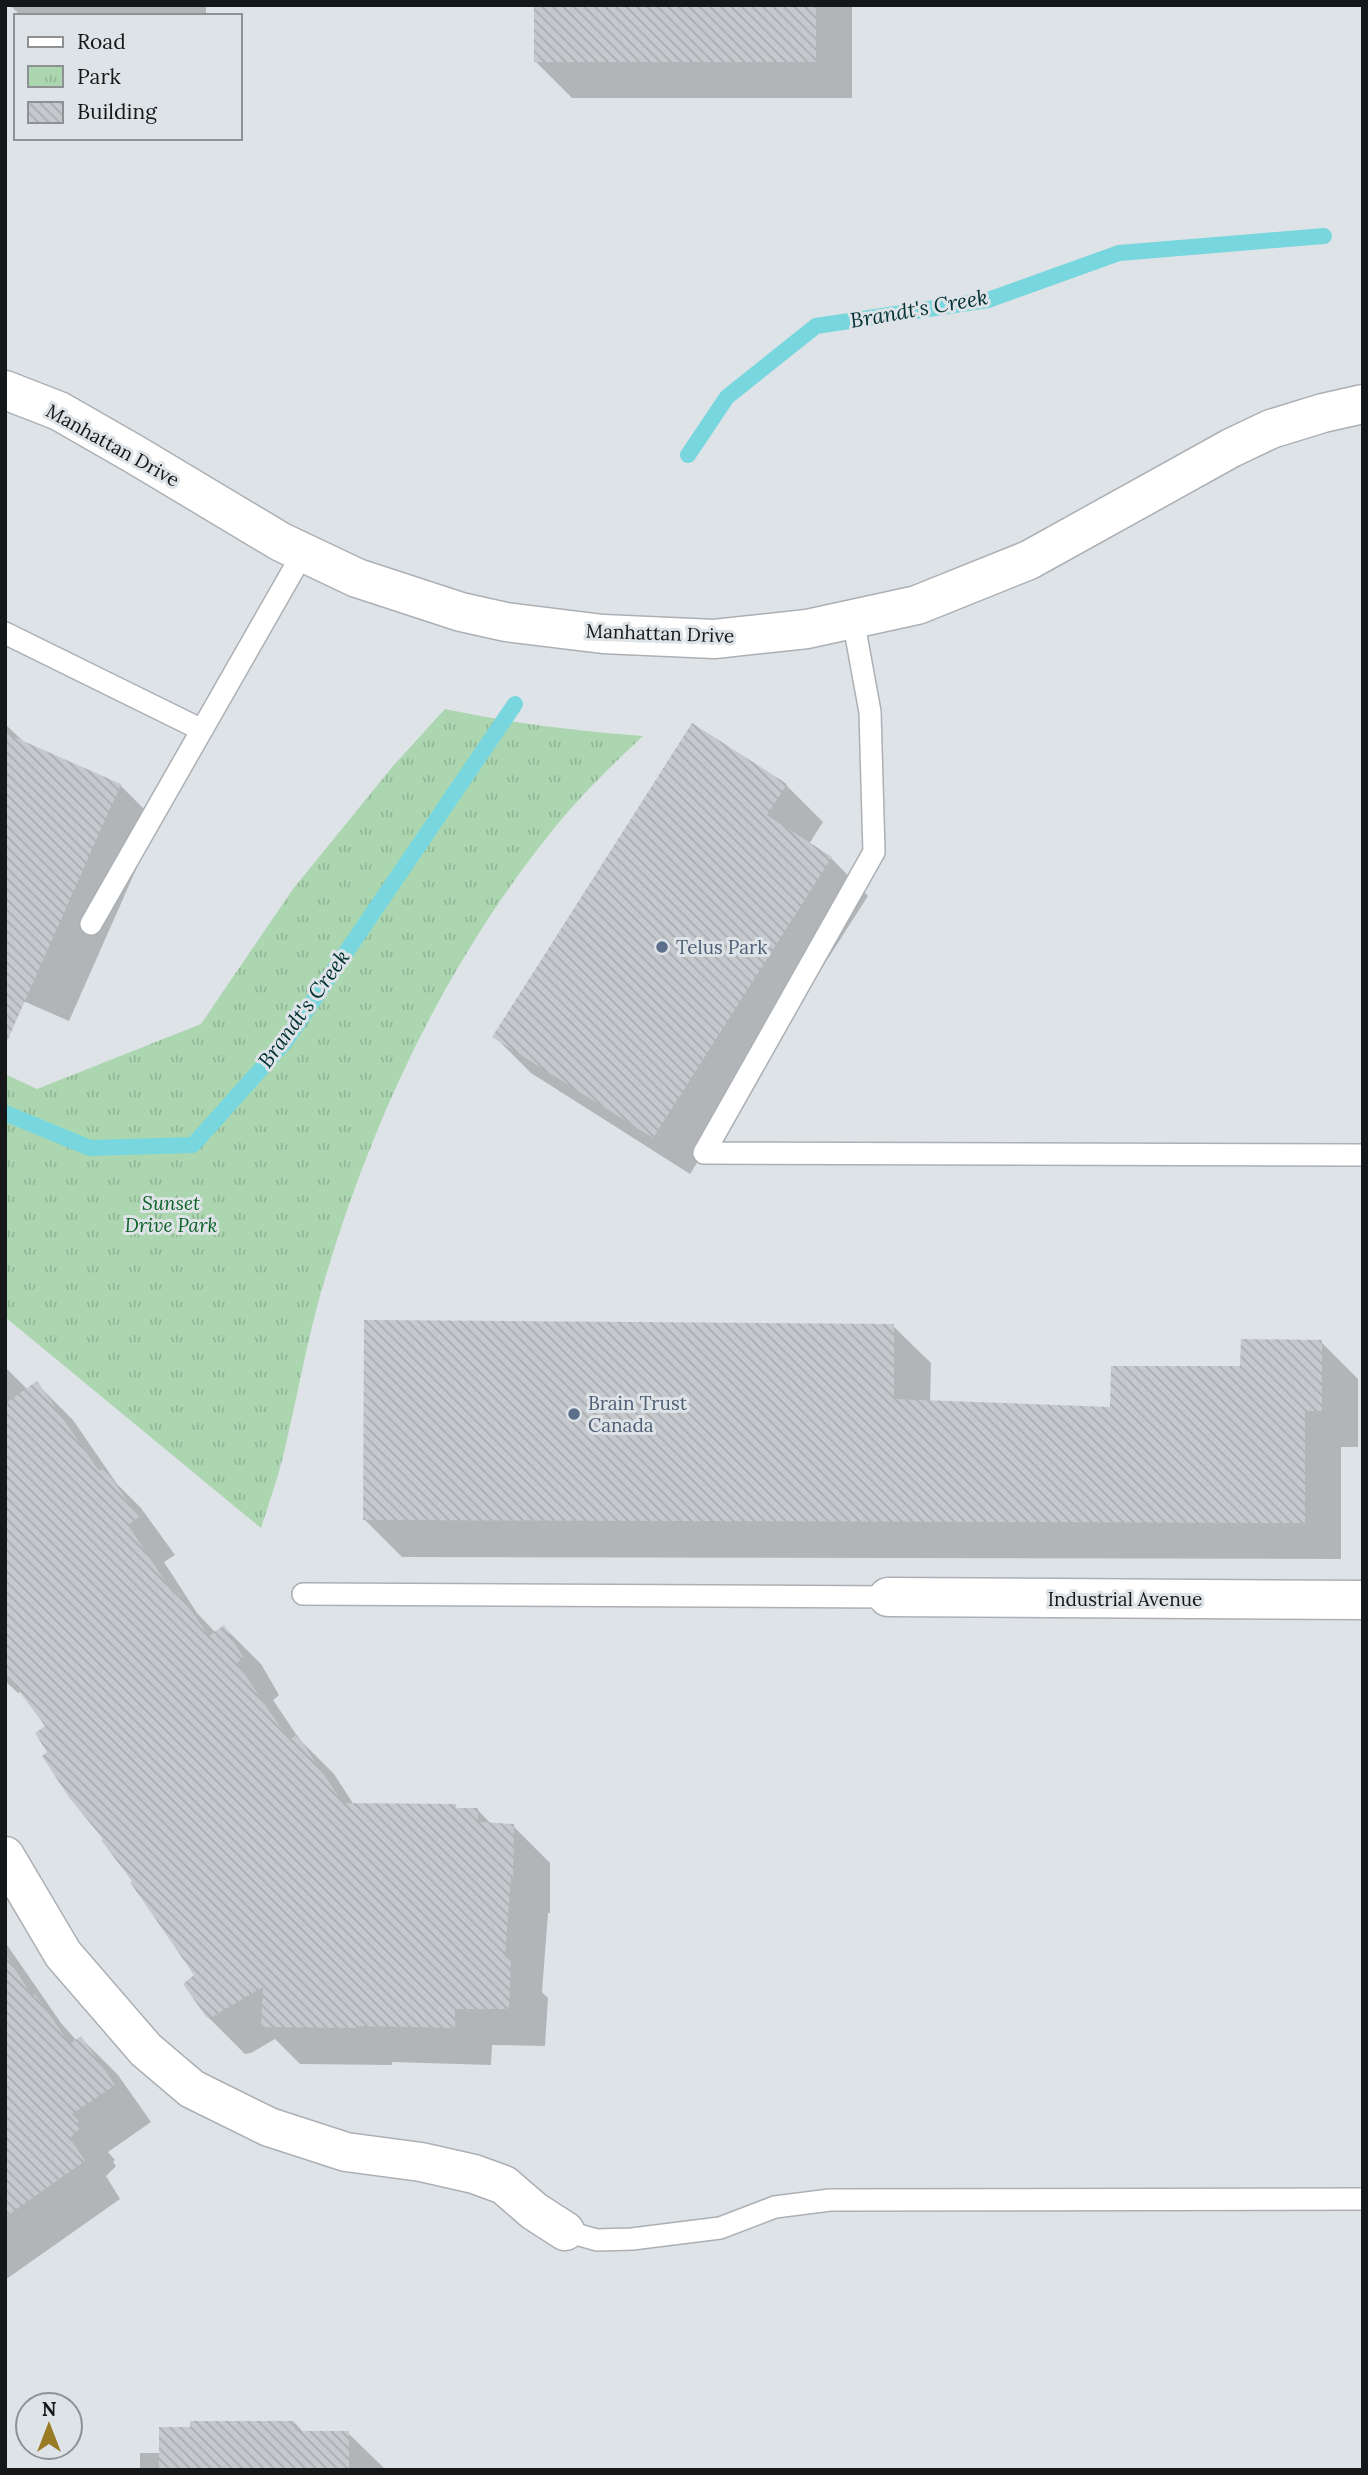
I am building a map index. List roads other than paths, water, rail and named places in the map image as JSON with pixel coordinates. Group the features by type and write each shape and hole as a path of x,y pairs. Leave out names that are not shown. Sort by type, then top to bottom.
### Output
{"street":[{"name":"Manhattan Drive","path":"5,390 59,411 281,542 357,578 461,612 506,622 603,634 714,639 807,629 917,605 1030,560 1261,433 1323,412 1363,404"},
{"name":"Industrial Avenue","path":"888,1597 1363,1600"},
{"path":"5,1856 63,1954 146,2050 192,2089 268,2127 346,2152 421,2162 474,2174 504,2185 534,2211 565,2231"}],"lane":[{"path":"91,924 303,553"},
{"path":"853,620 870,712 874,852 704,1153 1363,1155"},
{"path":"5,632 202,730"},
{"path":"303,1594 888,1597"},
{"path":"565,2231 597,2240 632,2239 720,2228 775,2207 830,2200 1363,2199"}],"waterway":[{"name":"Brandt's Creek","path":"688,455 727,397 816,326 988,300 1119,253 1324,236"},
{"name":"Brandt's Creek","path":"5,1113 90,1148 193,1145 285,1042 515,704"}],"place":[{"name":"Telus Park","path":"662,947"},
{"name":"Brain Trust Canada","path":"574,1414"}],"park label":[{"name":"Sunset Drive Park","path":"171,1214"}]}
